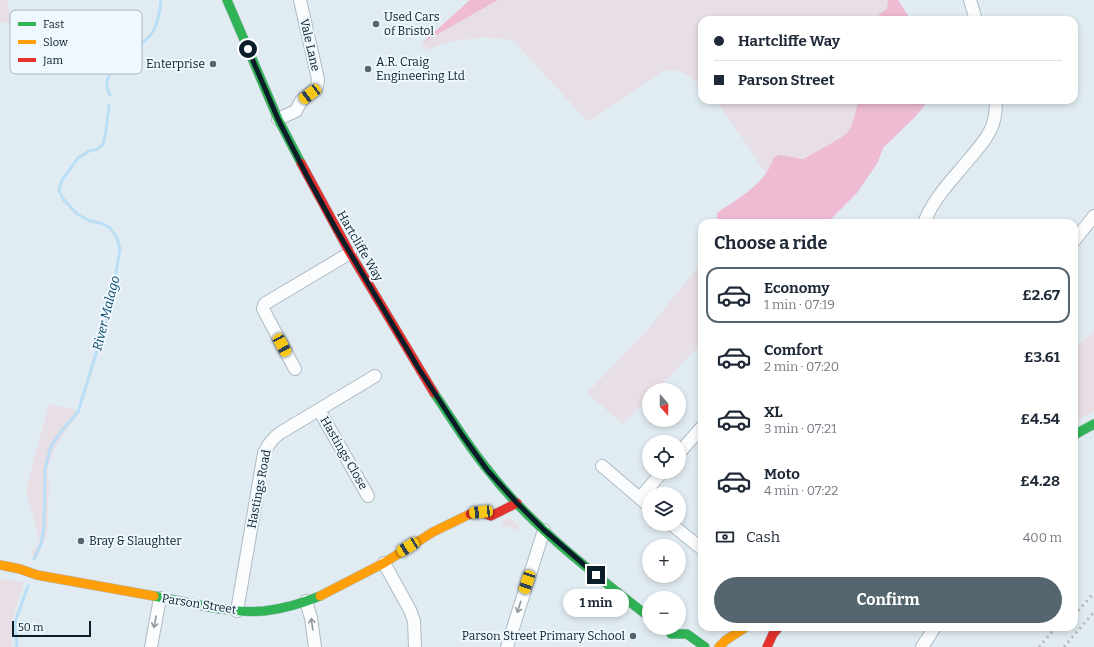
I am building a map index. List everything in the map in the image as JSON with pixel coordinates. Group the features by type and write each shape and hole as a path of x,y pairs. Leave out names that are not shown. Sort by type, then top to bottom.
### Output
{"main road":[{"name":"Hartcliffe Way","path":"227,0 278,119 307,176 350,253 419,369 462,435 488,471 502,487"},
{"path":"1078,434 1094,424"},
{"path":"502,487 544,530 607,584 642,612"},
{"name":"Parson Street","path":"0,565 20,569 37,575 160,598 237,611 264,611 306,602 319,596 384,563 433,532 467,514 481,512 491,516 517,503"},
{"path":"719,647 726,640 740,631"},
{"path":"765,631 768,645"},
{"path":"768,645 777,631"},
{"path":"686,634 704,647"},
{"path":"672,635 677,645"}],"street":[{"name":"Vale Lane","path":"278,119 296,111 301,101 317,87 318,79 300,0"},
{"path":"970,0 975,16"},
{"path":"925,219 928,212 940,194 982,144 993,124 996,104"},
{"path":"1078,236 1094,216"},
{"path":"295,370 263,309 264,305 266,302 304,279 350,253"},
{"name":"Hastings Road","path":"237,611 264,453 272,439 375,376"},
{"name":"Hastings Close","path":"319,410 368,496"},
{"path":"686,445 698,432"},
{"path":"602,466 642,500"},
{"path":"496,513 502,487"},
{"path":"507,647 544,530"},
{"path":"680,531 698,546"},
{"path":"384,563 410,610 414,621 415,647"},
{"path":"151,647 160,598"},
{"path":"306,602 311,618 315,647"},
{"path":"922,647 932,631"}],"shaded area":[{"path":"0,0 7,0 10,23 0,22"},
{"path":"470,0 498,0 422,43"},
{"path":"498,0 888,0 887,9 879,14 879,16 698,16 698,83 680,72 664,70 588,122 513,40 485,37 448,42 426,50 422,43"},
{"path":"888,0 898,0 908,16 879,16 879,14 887,9"},
{"path":"718,104 858,104 852,124 846,134 802,158 780,155 766,174"},
{"path":"858,104 926,104 915,117 883,148 878,162 857,193 832,218 717,219 717,213 743,196 758,183 770,167 774,157 780,155 803,159 834,142 848,132 854,120"},
{"path":"698,267 698,347 663,383 642,383 642,405 623,424 587,393 649,328"},
{"path":"1094,331 1094,411 1078,420 1078,345"},
{"path":"49,404 77,410 76,416 54,450 48,467 49,491 47,536 35,562 31,551 39,545 38,535 26,490"},
{"path":"508,518 517,524 519,527 518,530 503,525 502,521"},
{"path":"0,579 24,582 16,606 13,622 11,639 12,647 0,647"}],"waterway":[{"name":"River Malago","path":"142,42 154,29 157,22 161,0"},
{"name":"River Malago","path":"110,74 107,86 110,95"},
{"name":"River Malago","path":"34,559 41,544 44,528 45,469 51,446 78,412 109,312 120,249 117,238 110,228 101,223 90,221 77,214 63,199 59,190 62,180 78,158 89,151 98,149 103,144 109,105"},
{"name":"River Malago","path":"17,647 15,622 28,586"}],"railway":[{"path":"1078,611 1094,593"},
{"path":"1078,631 1094,612"},
{"path":"1039,647 1053,631"},
{"path":"1064,647 1078,631"}],"traffic: fast":[{"path":"227,0 278,119 301,163"},
{"path":"434,393 481,461 505,491 524,511 564,548 642,611"},
{"path":"1078,433 1094,424"},
{"path":"154,596 237,611 264,611 300,603 320,596"},
{"path":"686,634 705,647"}],"traffic: slow":[{"path":"320,596 384,563 433,532 470,514"},
{"path":"0,565 20,569 37,575 154,596"},
{"path":"719,647 726,640 740,631"}],"traffic: jam":[{"path":"301,163 350,253 434,393"},
{"path":"470,514 481,512 491,516 517,503"},
{"path":"767,647 776,631"}],"place":[{"name":"Used Cars of Bristol","path":"376,24"},
{"name":"Enterprise","path":"213,64"},
{"name":"A.R. Craig Engineering Ltd","path":"368,69"},
{"name":"Bray & Slaughter","path":"81,541"},
{"name":"Parson Street Primary School","path":"633,636"}],"route":[{"path":"248,49 278,119 337,231 419,369 462,435 488,471 517,503 544,530 596,575"}]}
